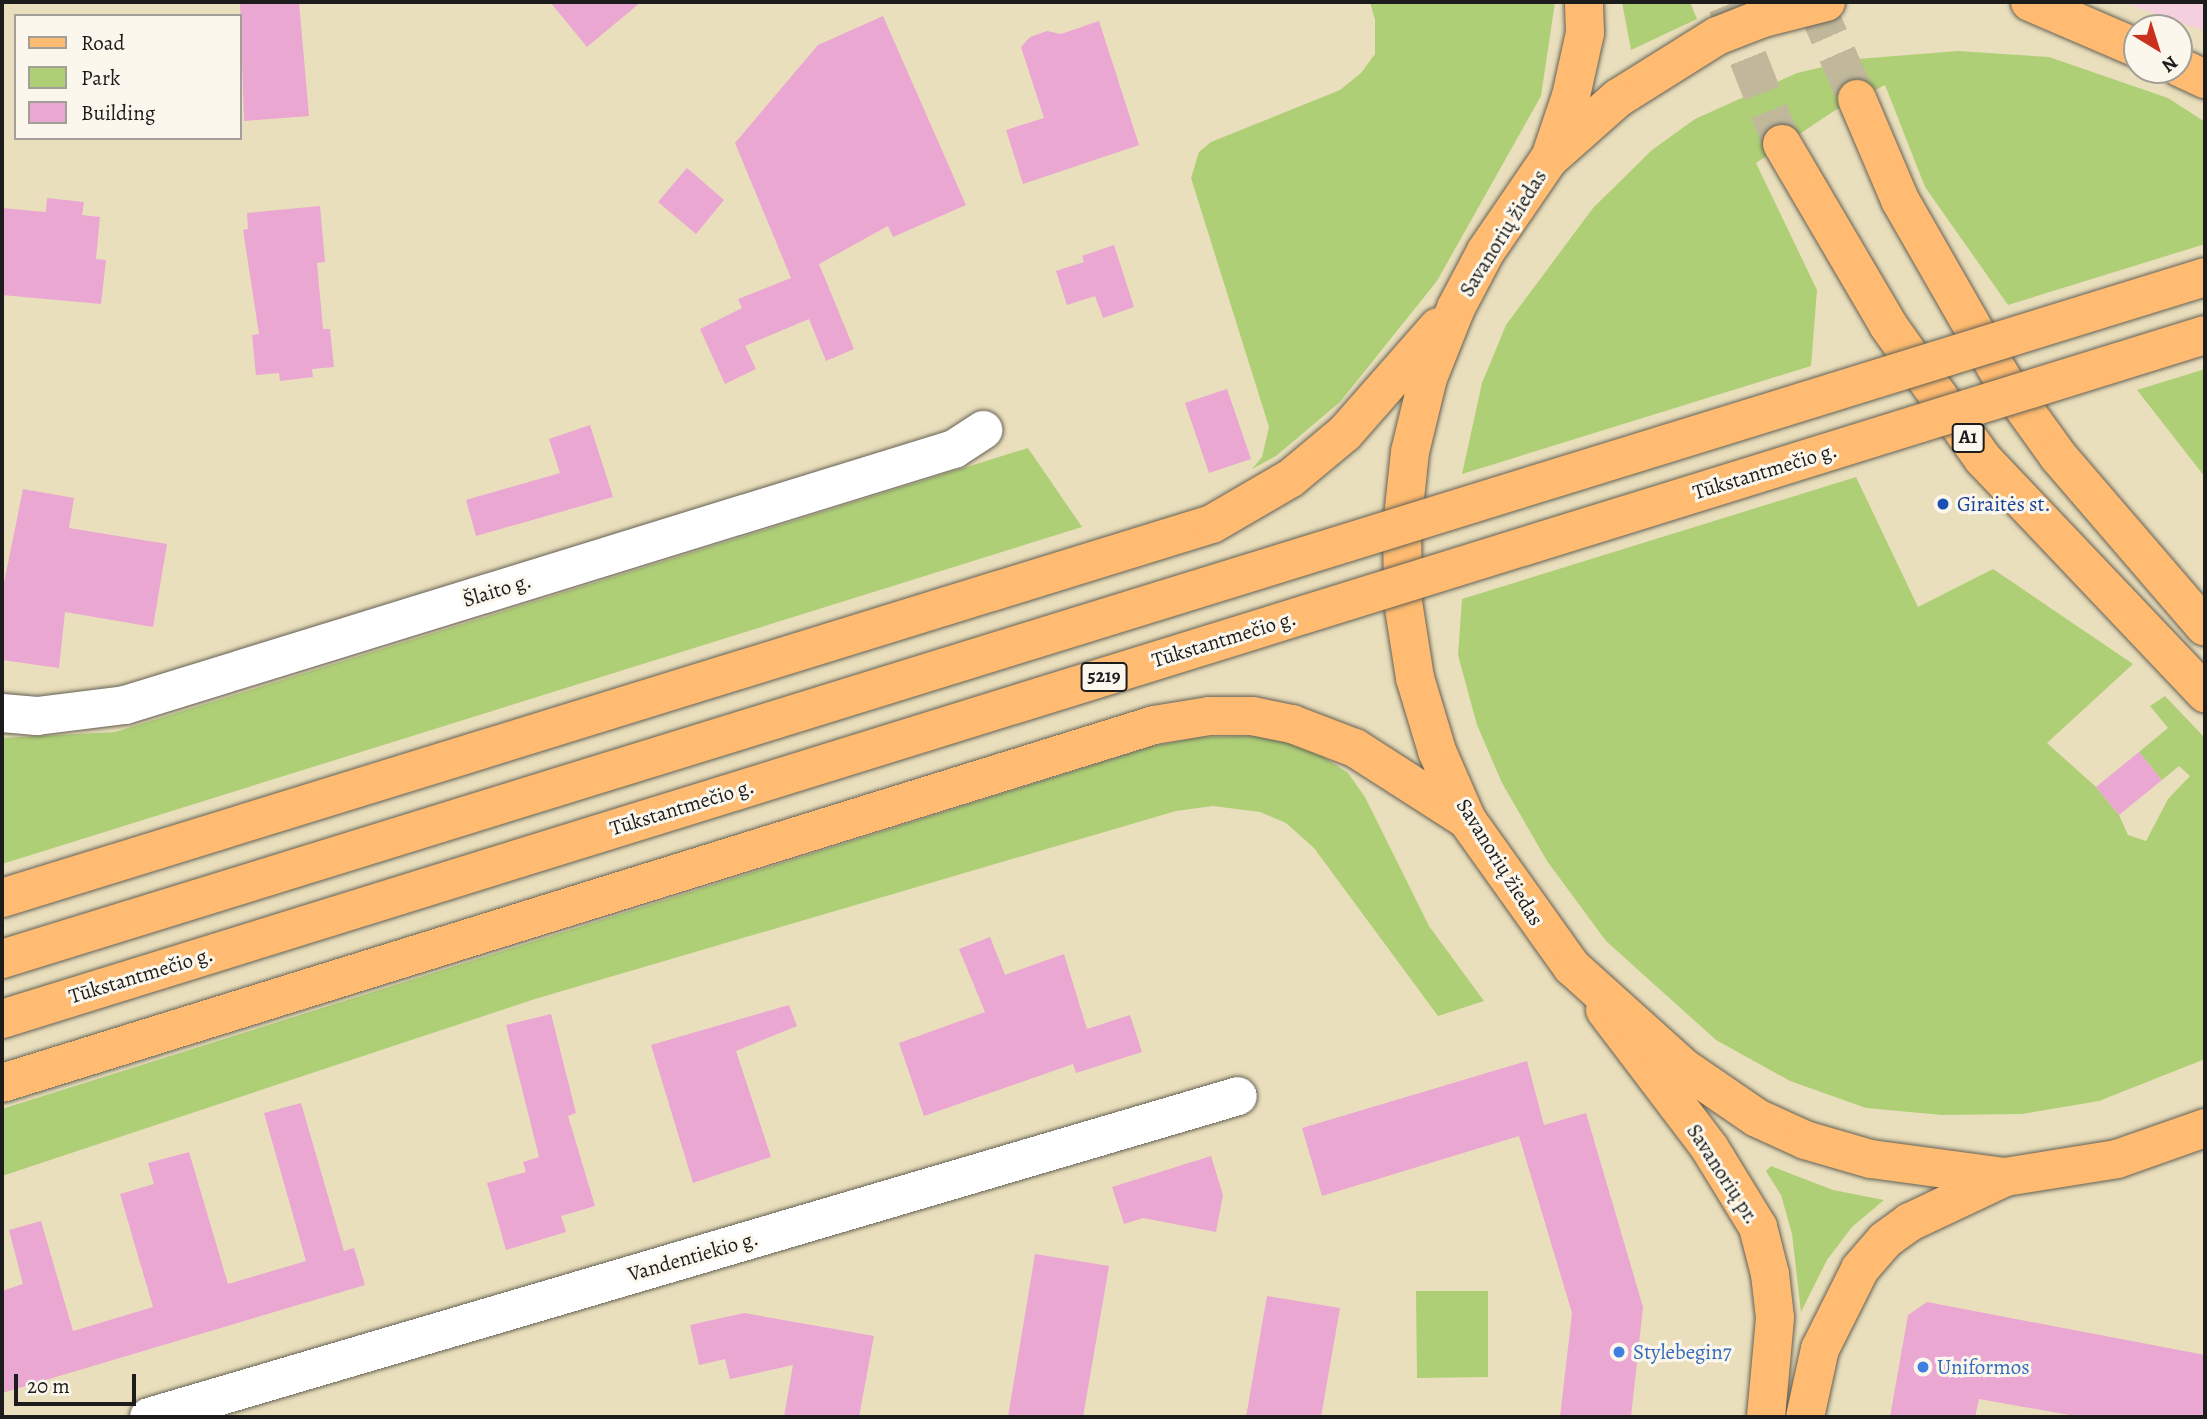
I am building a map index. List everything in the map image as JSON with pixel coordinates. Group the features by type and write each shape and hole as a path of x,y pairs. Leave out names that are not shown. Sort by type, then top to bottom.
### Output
{"main road":[{"path":"1549,159 1571,96 1585,33 1584,2"},
{"name":"Savanorių žiedas","path":"1826,2 1763,18 1678,57 1618,98 1549,159 1486,251 1456,307 1428,378 1410,452 1402,527 1403,590 1415,678 1437,751 1467,820 1572,967 1674,1060 1757,1118 1805,1140 1871,1159 2005,1177 2117,1159 2205,1128"},
{"path":"2030,2 2123,41"},
{"path":"1857,99 1906,212 2002,377 2059,456 2205,627"},
{"name":"A1","path":"1782,144 1888,325 1983,459 2205,693"},
{"path":"2,959 2205,277"},
{"path":"2,898 1212,524 1291,478 1345,433 1456,307"},
{"name":"Tūkstantmečio g.","path":"2,1019 2205,335"},
{"path":"2,1083 1154,725 1209,716 1252,716 1292,724 1355,748 1467,820"},
{"name":"Savanorių pr.","path":"1572,967 1709,1147 1758,1227 1774,1318 1766,1417"},
{"path":"1805,1417 1820,1349 1860,1269 1885,1240 1910,1222 2005,1177"}],"street":[{"path":"2073,2 2099,30"},
{"name":"Šlaito g.","path":"2,713 37,716 125,705 954,449 983,429"},
{"name":"Vandentiekio g.","path":"149,1417 1238,1096"}],"shaded area":[{"path":"2124,2 2205,2 2205,31 2193,27 2193,14 2155,14"}],"green space":[{"path":"1370,2 1555,2 1541,96 1437,281 1340,402 1276,456 1252,469 1262,457 1269,427 1191,178 1199,152 1211,142 1340,90 1361,73 1375,54 1375,20"},
{"path":"1622,2 1690,2 1697,19 1631,50"},
{"path":"1958,51 2049,57 2168,98 2205,122 2205,244 2008,305 1925,187 1885,85 1834,111 1756,163 1817,290 1811,366 1462,474 1482,383 1506,325 1593,208 1652,150 1695,119 1797,73 1857,59"},
{"path":"2205,369 2205,477 2137,390"},
{"path":"1028,448 1082,527 2,864 2,738 115,732"},
{"path":"1856,477 1918,607 1993,569 2133,664 2047,743 2096,787 2119,815 2128,835 2146,841 2168,799 2190,776 2179,766 2162,780 2139,752 2168,728 2150,706 2165,696 2205,738 2205,1059 2099,1101 2022,1114 1942,1115 1866,1108 1790,1081 1716,1040 1606,941 1547,861 1502,783 1477,725 1458,655 1462,599"},
{"path":"1257,736 1307,746 1348,773 1365,797 1429,926 1484,1001 1438,1016 1314,848 1286,823 1260,812 1213,806 1176,811 535,999 2,1176 2,1109 1153,746 1202,737"},
{"path":"1771,1166 1833,1190 1884,1200 1852,1227 1827,1260 1801,1312 1792,1234 1781,1195 1766,1171"},
{"path":"1416,1291 1488,1291 1488,1377 1417,1378"}],"building":[{"path":"240,2 299,2 309,116 244,121"},
{"path":"550,2 641,2 587,47"},
{"path":"883,16 966,205 893,237 888,226 819,264 854,349 826,361 809,319 745,346 756,369 725,384 700,329 742,308 738,299 791,278 735,143 818,45"},
{"path":"1099,21 1139,145 1023,184 1006,130 1044,118 1021,47 1030,37 1047,31 1061,34"},
{"path":"687,168 724,200 696,234 658,202"},
{"path":"47,198 84,202 82,215 100,217 96,259 106,260 101,304 2,295 2,208 46,212"},
{"path":"320,206 325,262 317,263 323,329 330,329 334,367 312,369 313,377 280,381 279,373 256,375 252,335 259,334 243,230 248,229 247,213"},
{"path":"1114,245 1134,307 1103,318 1095,296 1067,305 1056,271 1084,262 1082,256"},
{"path":"1227,389 1251,459 1209,473 1185,403"},
{"path":"590,425 613,497 476,536 466,500 560,473 549,439"},
{"path":"23,489 74,498 69,528 167,544 153,627 65,612 59,668 2,660 2,593"},
{"path":"2139,752 2162,780 2119,815 2096,787"},
{"path":"990,937 1005,975 1064,954 1087,1029 1130,1015 1142,1052 1076,1073 1073,1064 924,1116 899,1043 985,1012 959,949"},
{"path":"789,1005 797,1026 736,1051 771,1157 693,1183 651,1045"},
{"path":"551,1014 576,1113 568,1116 595,1206 561,1216 566,1232 506,1250 487,1183 526,1172 523,1162 539,1157 506,1025"},
{"path":"1527,1061 1544,1125 1586,1113 1643,1307 1631,1417 1560,1417 1572,1313 1519,1136 1322,1196 1302,1128"},
{"path":"301,1103 344,1251 354,1248 365,1285 2,1393 2,1291 23,1284 9,1230 41,1221 73,1331 153,1307 120,1194 154,1184 148,1163 189,1152 228,1284 306,1261 264,1113"},
{"path":"1211,1156 1223,1195 1216,1232 1143,1218 1124,1224 1112,1187"},
{"path":"1035,1254 1109,1266 1083,1417 1008,1417"},
{"path":"1267,1296 1340,1308 1321,1417 1246,1417"},
{"path":"1927,1302 2205,1355 2205,1417 2081,1417 1979,1399 1975,1417 1890,1417 1908,1315"},
{"path":"744,1313 874,1336 859,1417 784,1417 793,1365 730,1379 725,1359 699,1365 690,1325"}],"tunnel":[{"path":"1814,2 1857,99"},
{"path":"1727,5 1782,144"}],"place":[{"name":"Giraitės st.","path":"1943,504"},
{"name":"Stylebegin7","path":"1619,1352"},
{"name":"Uniformos","path":"1923,1367"}]}
